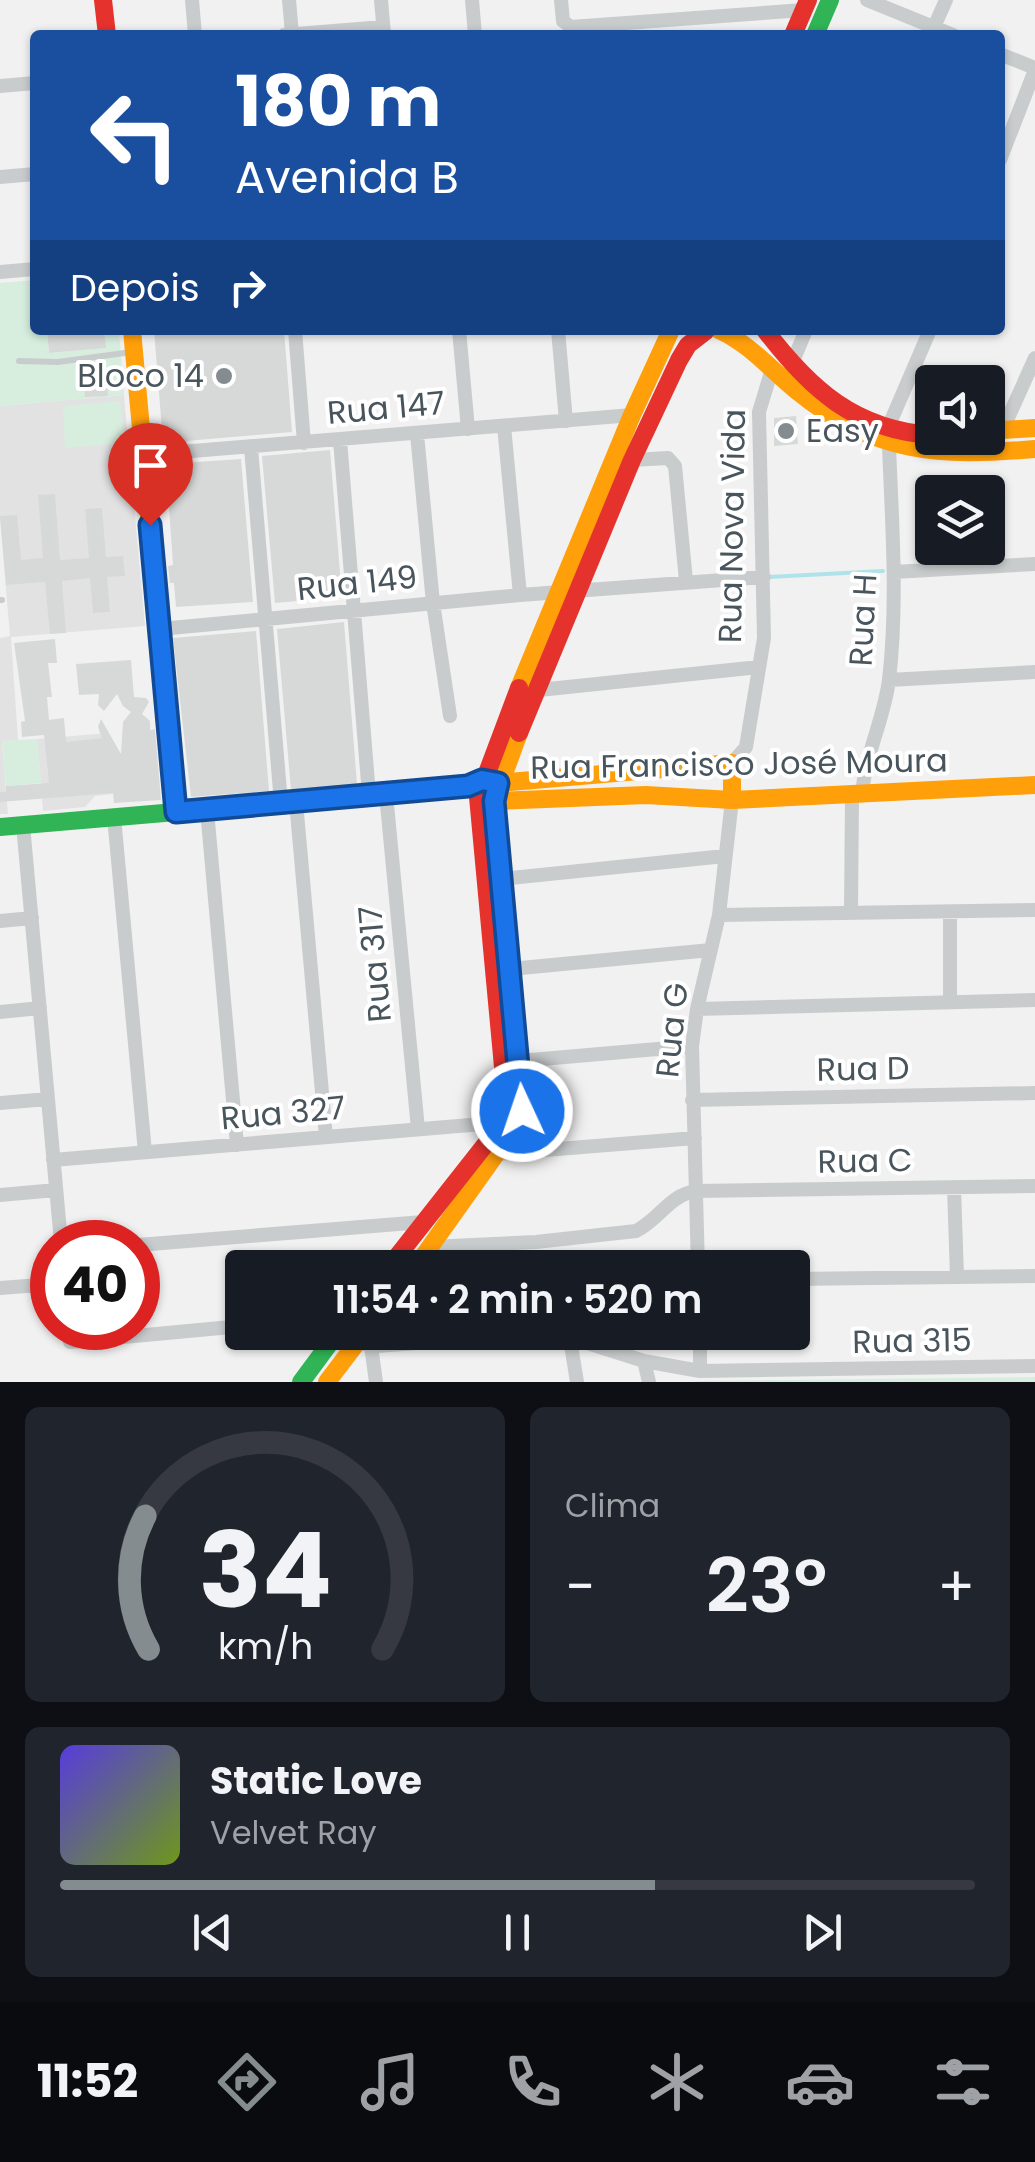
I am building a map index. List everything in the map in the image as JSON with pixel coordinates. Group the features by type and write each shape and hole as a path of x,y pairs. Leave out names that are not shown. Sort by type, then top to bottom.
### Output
{"street":[{"path":"103,0 106,30"},
{"path":"192,0 195,30"},
{"path":"289,0 292,30"},
{"path":"381,0 383,30"},
{"path":"472,0 475,30"},
{"path":"816,30 830,0"},
{"path":"867,0 931,30"},
{"path":"933,30 946,0"},
{"path":"562,5 568,26 585,30"},
{"path":"597,30 806,5 796,30"},
{"path":"1005,56 1035,69 1005,147"},
{"path":"0,86 30,83"},
{"path":"0,178 30,175"},
{"path":"0,272 30,269"},
{"path":"132,335 176,812"},
{"path":"296,335 304,443"},
{"path":"459,335 468,429"},
{"path":"558,335 566,421"},
{"path":"510,1121 484,790 560,592 669,335"},
{"path":"428,1250 522,1100 502,879 484,790 539,690 632,460 679,360 698,335"},
{"path":"732,335 782,367 849,430 953,453 1035,449"},
{"path":"767,335 782,367"},
{"name":"Rua Nova Vida","path":"732,800 732,763 746,747 764,638 759,412 803,335"},
{"path":"888,438 928,335"},
{"path":"1005,412 1035,358"},
{"name":"Rua 147","path":"144,456 632,416"},
{"path":"504,426 520,595"},
{"path":"1005,430 1035,428"},
{"path":"417,434 433,603 450,716"},
{"path":"888,438 915,436"},
{"name":"Rua H","path":"852,913 857,795 889,680 894,572 888,438"},
{"name":"Rua 317","path":"340,440 355,610 418,1129"},
{"path":"251,448 266,619 326,1137"},
{"path":"632,460 668,458 675,466 686,581"},
{"path":"894,572 1035,564"},
{"name":"Rua 149","path":"160,629 520,595 764,578"},
{"path":"539,690 759,667"},
{"path":"889,680 1035,672"},
{"name":"Rua Francisco José Moura","path":"484,790 732,763"},
{"name":"Rua Francisco José Moura","path":"484,790 732,800 1035,785"},
{"path":"0,827 378,794 484,790"},
{"name":"Rua G","path":"698,1250 692,1046 719,915 732,800"},
{"path":"207,810 237,1145"},
{"path":"114,817 145,1152"},
{"path":"23,825 59,1220"},
{"path":"502,879 726,856"},
{"path":"719,915 1035,910"},
{"path":"950,912 950,1002"},
{"path":"0,920 32,918"},
{"path":"510,969 710,950"},
{"path":"697,1009 1035,1000"},
{"path":"0,1012 40,1008"},
{"path":"519,1061 692,1046"},
{"name":"Rua D","path":"692,1100 1035,1093"},
{"path":"0,1103 48,1099"},
{"name":"Rua 327","path":"54,1160 510,1121"},
{"path":"402,1250 489,1150 695,1138"},
{"name":"Rua C","path":"696,1191 1035,1186"},
{"path":"954,1187 957,1277"},
{"path":"0,1195 56,1190"},
{"path":"430,1247 536,1242 636,1231 650,1224 673,1198 696,1191"},
{"path":"160,1243 423,1222"},
{"path":"810,1280 1035,1276"},
{"path":"0,1288 30,1286"},
{"path":"160,1330 225,1327"},
{"path":"301,1382 325,1350"},
{"path":"327,1382 355,1350"},
{"path":"368,1350 376,1382"},
{"path":"567,1350 577,1382"},
{"name":"Rua 315","path":"609,1350 700,1371 1035,1366"},
{"path":"700,1350 700,1371"},
{"path":"644,1361 649,1382"}],"lane":[{"path":"19,361 58,362 134,352"}],"path":[{"path":"644,1361 655,1350"}],"shaded area":[{"path":"124,395 145,626 11,637 18,740 2,742 8,814 0,814 0,638 10,636 0,518 0,406"},
{"path":"108,733 113,794 95,796 85,807 43,811 37,739"}],"green space":[{"path":"30,280 30,335 47,335 49,353 105,348 104,335 119,335 124,395 0,406 0,283"},
{"path":"120,401 125,443 65,448 63,406"},
{"path":"37,739 41,783 6,786 2,741"},
{"path":"1035,1377 1035,1382 691,1382 700,1381"}],"building":[{"path":"47,335 105,335 106,348 49,353"},
{"path":"154,335 284,335 292,432 163,443"},
{"path":"107,374 108,396 85,397 83,376"},
{"name":"Easy","path":"796,416 798,444 774,446 774,418"},
{"path":"330,450 342,597 275,603 262,456"},
{"path":"241,459 253,602 176,607 168,566 173,565 166,464"},
{"path":"55,494 60,560 89,558 85,509 102,508 106,557 123,556 125,576 107,577 110,612 93,613 90,578 62,581 66,633 50,634 45,582 6,585 0,516 17,515 21,560 43,558 38,495"},
{"path":"344,622 357,784 291,790 277,629"},
{"path":"256,631 269,791 191,797 173,638"},
{"path":"55,639 57,663 48,663 52,697 47,697 49,720 64,718 66,742 102,738 98,727 101,719 121,754 123,722 131,712 117,694 104,711 98,705 99,694 79,695 76,664 131,660 134,697 149,702 142,714 150,721 150,730 155,729 161,800 114,803 113,793 0,802 0,792 6,792 6,786 49,783 44,735 22,737 21,722 25,721 14,643"}],"waterway":[{"path":"769,577 883,571"}],"traffic: fast":[{"path":"817,30 830,0"},
{"path":"0,827 468,787 482,780"},
{"path":"301,1382 325,1350"}],"traffic: slow":[{"path":"132,335 176,812"},
{"path":"519,688 669,335"},
{"path":"728,335 825,412 881,439 938,451 1035,449"},
{"path":"1005,430 1035,428"},
{"path":"428,1250 509,1136 522,1111 494,801 519,733"},
{"path":"487,781 732,763 732,800"},
{"path":"483,798 494,801 646,795 732,800 1035,785"},
{"path":"327,1382 351,1350"}],"traffic: jam":[{"path":"103,0 106,30"},
{"path":"795,30 808,0"},
{"path":"519,733 632,460 679,360 688,345 701,335"},
{"path":"769,335 799,371 836,403 880,425 915,432"},
{"path":"402,1250 503,1122 507,1110 478,797 519,688"}],"place":[{"name":"Bloco 14","path":"224,376"},
{"name":"Easy","path":"786,431"}],"route":[{"path":"150,525 176,812 468,786 482,780 498,783 494,801 522,1111"}]}
